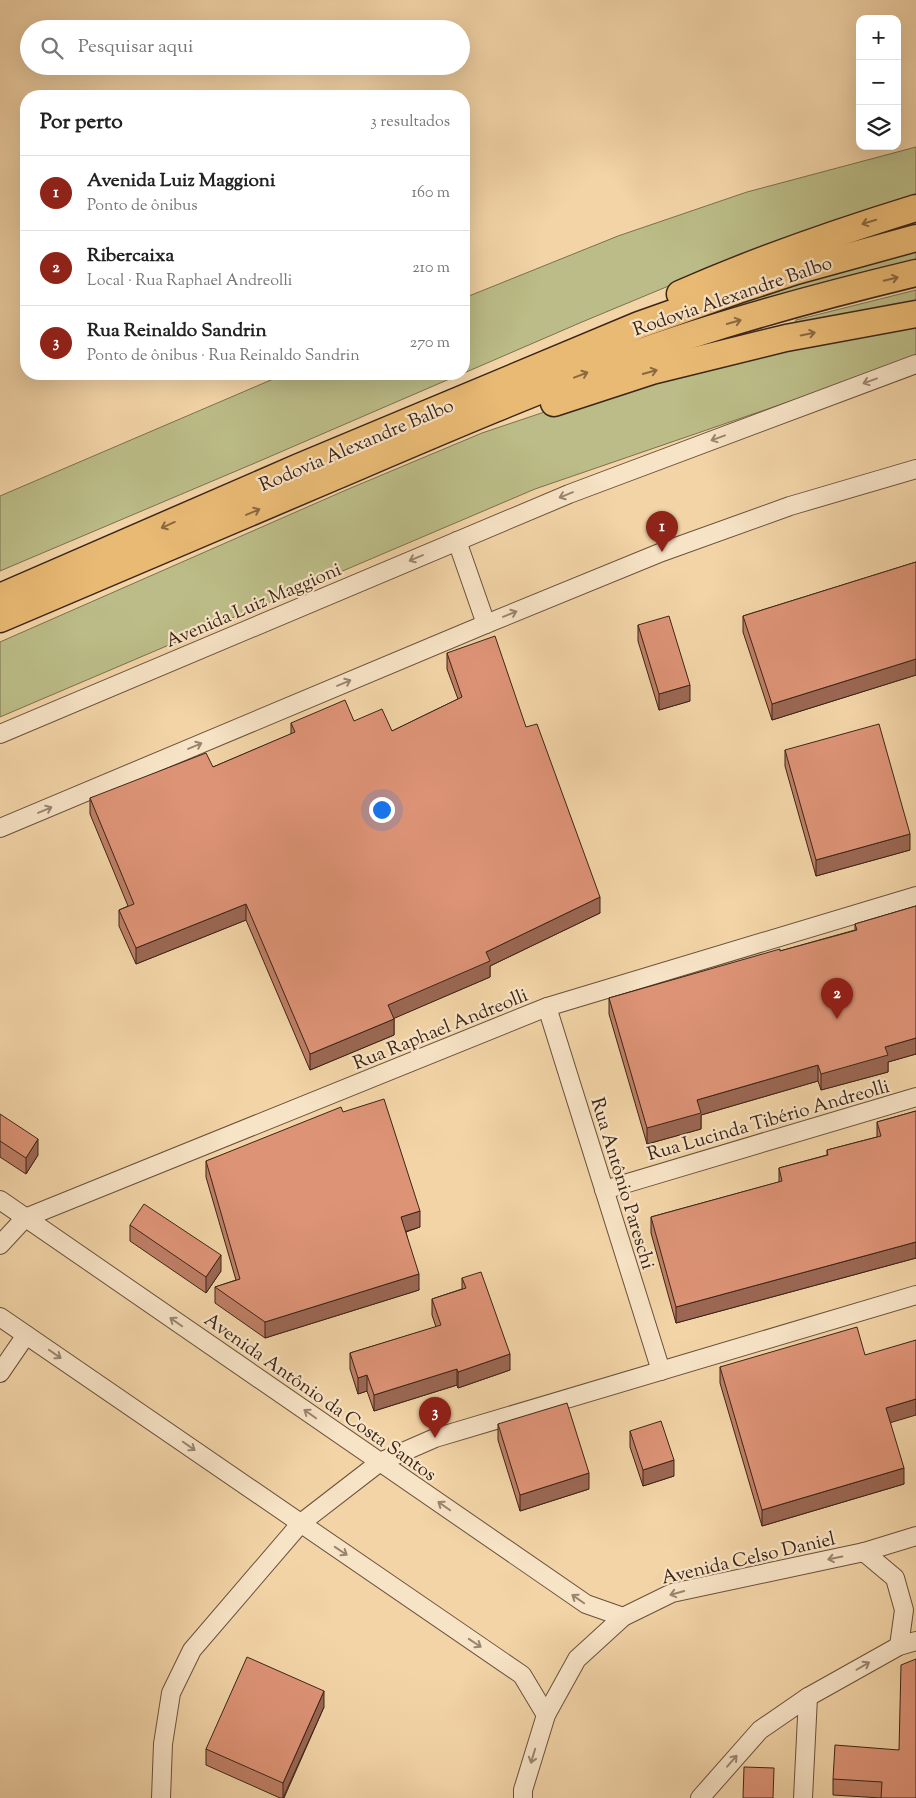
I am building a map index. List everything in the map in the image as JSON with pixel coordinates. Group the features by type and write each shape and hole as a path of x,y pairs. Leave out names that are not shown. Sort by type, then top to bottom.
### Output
{"highway":[{"path":"435,410 712,280 840,231 916,208"},
{"name":"Rodovia Alexandre Balbo","path":"0,597 435,410 639,325 796,271 916,238"},
{"name":"Rodovia Alexandre Balbo","path":"0,619 370,461 629,356 863,285 916,273"},
{"path":"370,461 652,371 786,338 916,314"},
{"path":"0,631 208,531"}],"street":[{"name":"Avenida Luiz Maggioni","path":"0,734 569,494 916,364"},
{"path":"0,828 671,548 790,506 916,469"},
{"path":"457,541 486,624"},
{"name":"Rua Raphael Andreolli","path":"0,1245 25,1218 547,1007 916,896"},
{"name":"Rua Antônio Pareschi","path":"547,1007 661,1371"},
{"name":"Rua Lucinda Tibério Andreolli","path":"604,1190 916,1097"},
{"name":"Avenida Antônio da Costa Santos","path":"0,1200 586,1604 622,1617"},
{"path":"161,1798 163,1744 171,1693 192,1650 301,1523 380,1462 435,1438 916,1296"},
{"path":"0,1317 522,1675 546,1715"},
{"path":"0,1373 26,1335"},
{"name":"Avenida Celso Daniel","path":"523,1798 523,1790 546,1715 577,1659 622,1617 672,1593 864,1552 916,1536"},
{"path":"864,1552 895,1578 904,1610 899,1646"},
{"path":"700,1798 760,1730 808,1698 899,1646 916,1641"},
{"path":"804,1798 808,1698"}],"green space":[{"path":"916,147 916,200 748,253 470,370 470,296 618,236 747,192"},
{"path":"916,246 916,263 740,311 737,298"},
{"path":"916,290 916,303 794,324 796,320"},
{"path":"916,322 916,358 535,489 0,717 0,642 346,490 482,433 589,397 673,373"},
{"path":"271,380 447,380 0,571 0,496"}],"building":[{"path":"916,562 916,659 772,704 743,616"},
{"path":"669,616 690,685 659,694 638,625"},
{"path":"495,636 526,727 537,724 600,897 486,952 490,961 388,1005 394,1019 310,1054 246,904 136,948 119,910 134,904 90,798 206,753 213,767 295,732 291,723 345,700 354,721 382,709 392,731 462,697 447,653"},
{"path":"879,724 910,834 816,860 785,750"},
{"path":"916,906 916,1038 885,1047 888,1055 821,1074 818,1065 697,1100 701,1113 647,1128 609,998 780,949 780,951 857,930 855,924"},
{"path":"384,1099 420,1211 401,1217 419,1274 265,1322 215,1287 240,1279 206,1161 341,1107 343,1112"},
{"path":"916,1111 916,1242 676,1307 651,1217 782,1181 779,1168 828,1155 827,1150 881,1136 877,1122"},
{"path":"0,1114 38,1139 26,1158 0,1141"},
{"path":"144,1204 221,1255 206,1277 130,1225"},
{"path":"481,1272 510,1354 458,1372 457,1369 374,1395 367,1375 358,1378 350,1353 441,1325 432,1299 466,1288 462,1278"},
{"path":"857,1327 865,1355 916,1340 916,1399 886,1408 904,1468 762,1510 720,1367"},
{"path":"567,1403 589,1473 520,1495 498,1424"},
{"path":"661,1421 674,1460 643,1470 630,1431"},
{"path":"247,1657 324,1691 283,1783 206,1749"},
{"path":"916,1659 916,1798 881,1798 882,1782 833,1779 835,1745 899,1750 901,1665"},
{"path":"744,1767 774,1768 773,1798 743,1798"}],"place":[{"name":"Avenida Luiz Maggioni","path":"662,552"},
{"name":"Ribercaixa","path":"837,1019"},
{"name":"Rua Reinaldo Sandrin","path":"435,1438"}]}
